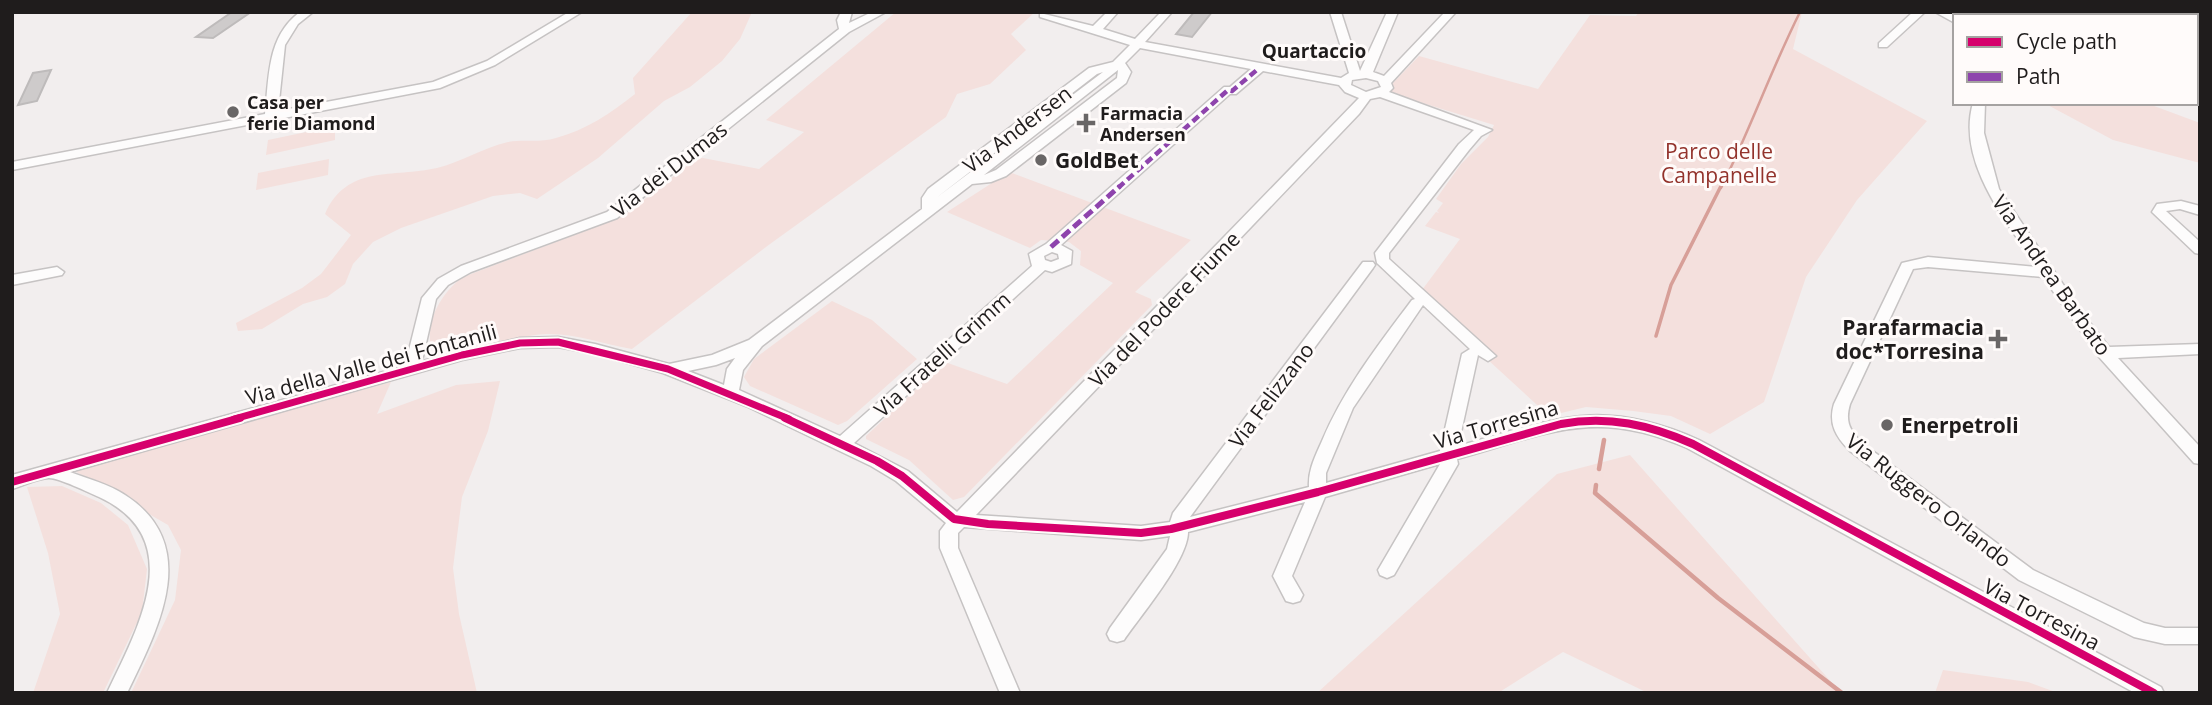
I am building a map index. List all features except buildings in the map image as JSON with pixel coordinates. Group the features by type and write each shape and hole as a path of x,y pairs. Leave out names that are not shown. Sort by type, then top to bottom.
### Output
{"street":[{"path":"271,116 279,45 294,22 308,12"},
{"path":"12,166 416,89 458,78 503,57 577,12"},
{"path":"845,30 843,20 847,12"},
{"name":"Via dei Dumas","path":"412,370 429,298 443,282 466,269 611,215 845,30 881,12"},
{"path":"1095,31 1113,12"},
{"name":"Via Andersen","path":"929,210 929,198 933,192 1093,71 1120,64 1167,12"},
{"path":"1335,12 1355,77"},
{"path":"1378,90 1350,91 1355,77 1393,12"},
{"name":"Via del Podere Fiume","path":"958,520 1451,12"},
{"path":"1884,45 1920,12"},
{"path":"1044,15 1139,44 1355,77 1378,90 1486,130 1478,133 1464,147 1382,253 1382,260 1488,356"},
{"name":"Via Andersen","path":"668,369 716,359 756,342 970,180 991,178 1001,173 1122,80 1125,74 1120,64"},
{"name":"Via Fratelli Grimm","path":"842,443 1042,265 1058,266 1068,258 1065,251 1051,247 1228,90 1232,91 1258,69"},
{"name":"Via Andrea Barbato","path":"1979,105 1976,119 1988,182 2047,273 2105,353 2200,457"},
{"path":"2200,211 2171,204 2162,206 2159,212 2200,250"},
{"name":"Via Ruggero Orlando","path":"2047,273 1927,262 1907,266 1840,408 1839,427 1856,447 2026,575 2141,631 2165,636 2200,636"},
{"name":"Via Felizzano","path":"1117,634 1175,552 1179,541 1179,518 1368,265"},
{"path":"12,280 57,272"},
{"path":"1293,595 1282,576 1318,492 1317,473 1345,407 1378,356 1418,303"},
{"name":"Via della Valle dei Fontanili","path":"12,482 486,349 531,342 582,346 668,369 730,394 842,443 892,470 939,509 958,520"},
{"name":"Via Andersen","path":"730,394 735,369 756,342"},
{"path":"2105,353 2200,348"},
{"name":"Via Torresina","path":"1387,570 1449,464 1448,455 1470,354"},
{"name":"Via Torresina","path":"958,520 1130,532 1178,528 1576,420 1619,421 1662,430 1735,466 2154,693"},
{"path":"84,483 94,460"},
{"path":"51,471 118,499 134,512 149,530 159,555 160,585 153,614 117,693"},
{"path":"958,520 948,534 949,548 1010,693"}],"green space":[{"path":"692,12 752,12 740,39 722,61 690,87 664,101 598,158 537,199 520,193 493,196 401,228 373,242 353,264 345,284 327,297 303,304 262,329 238,331 236,323 302,288 321,274 351,235 325,214 334,198 346,187 373,176 437,168 508,142 550,139 588,126 635,94 633,78"},
{"path":"896,12 1035,12 1011,34 1026,50 990,84 957,94 946,117 770,244 632,349 557,334 532,335 458,348 431,346 431,327 437,308 448,291 463,277 622,217 698,157 759,169 804,132 766,120"},
{"name":"Parco delle Campanelle","path":"1639,12 1802,12 1793,49 1927,121 1857,200 1806,277 1764,402 1710,434 1671,416 1633,411 1586,407 1549,416 1487,359 1422,290 1460,239 1425,226 1436,212 1439,213 1437,211 1443,203 1436,199 1461,164 1488,137 1494,125 1390,93 1392,84 1419,56 1538,89 1590,15 1636,16"},
{"path":"2048,105 2151,105 2200,123 2200,163 2113,140"},
{"path":"335,126 335,140 266,155 268,140"},
{"path":"329,159 328,175 256,190 258,173"},
{"path":"1009,172 1191,240 1135,292 1151,299 1152,305 964,497 953,500 909,460 866,439 866,436 945,362 1007,384 1113,283 1080,265 1081,251 1069,242 1041,240 1030,248 947,212"},
{"path":"832,301 872,320 917,359 847,421 838,425 750,386 744,377 754,359"},
{"path":"500,381 488,431 462,497 453,568 459,614 477,693 131,693 175,600 181,550 168,525 73,470 391,382 377,414 456,385"},
{"path":"1630,455 1841,693 1648,693 1563,652 1498,693 1317,693 1557,474"},
{"path":"62,486 101,503 128,525 147,569 142,612 103,693 33,693 60,614 48,553 27,487"},
{"path":"1943,670 2028,682 2058,693 1935,693"}],"waterway":[{"path":"1721,188 1800,12"},
{"path":"1656,336 1671,285 1721,186"},
{"path":"1599,469 1604,440"},
{"path":"1596,485 1595,493 1718,598 1842,693"}],"marked path":[{"path":"1051,247 1228,90 1232,91 1258,69"}],"cycle path":[{"path":"12,482 462,355 520,343 558,342 668,369 752,402 877,461 902,476 954,519 988,524 1141,533 1171,529 1318,492 1561,424 1612,420 1645,426 1693,444 2154,693"}],"place":[{"name":"Casa per ferie Diamond","path":"233,112"},
{"name":"Farmacia Andersen","path":"1086,123"},
{"name":"GoldBet","path":"1041,160"},
{"name":"Parafarmacia doc*Torresina","path":"1998,339"},
{"name":"Enerpetroli","path":"1887,425"}],"district":[{"name":"Quartaccio","path":"1314,51"}]}
